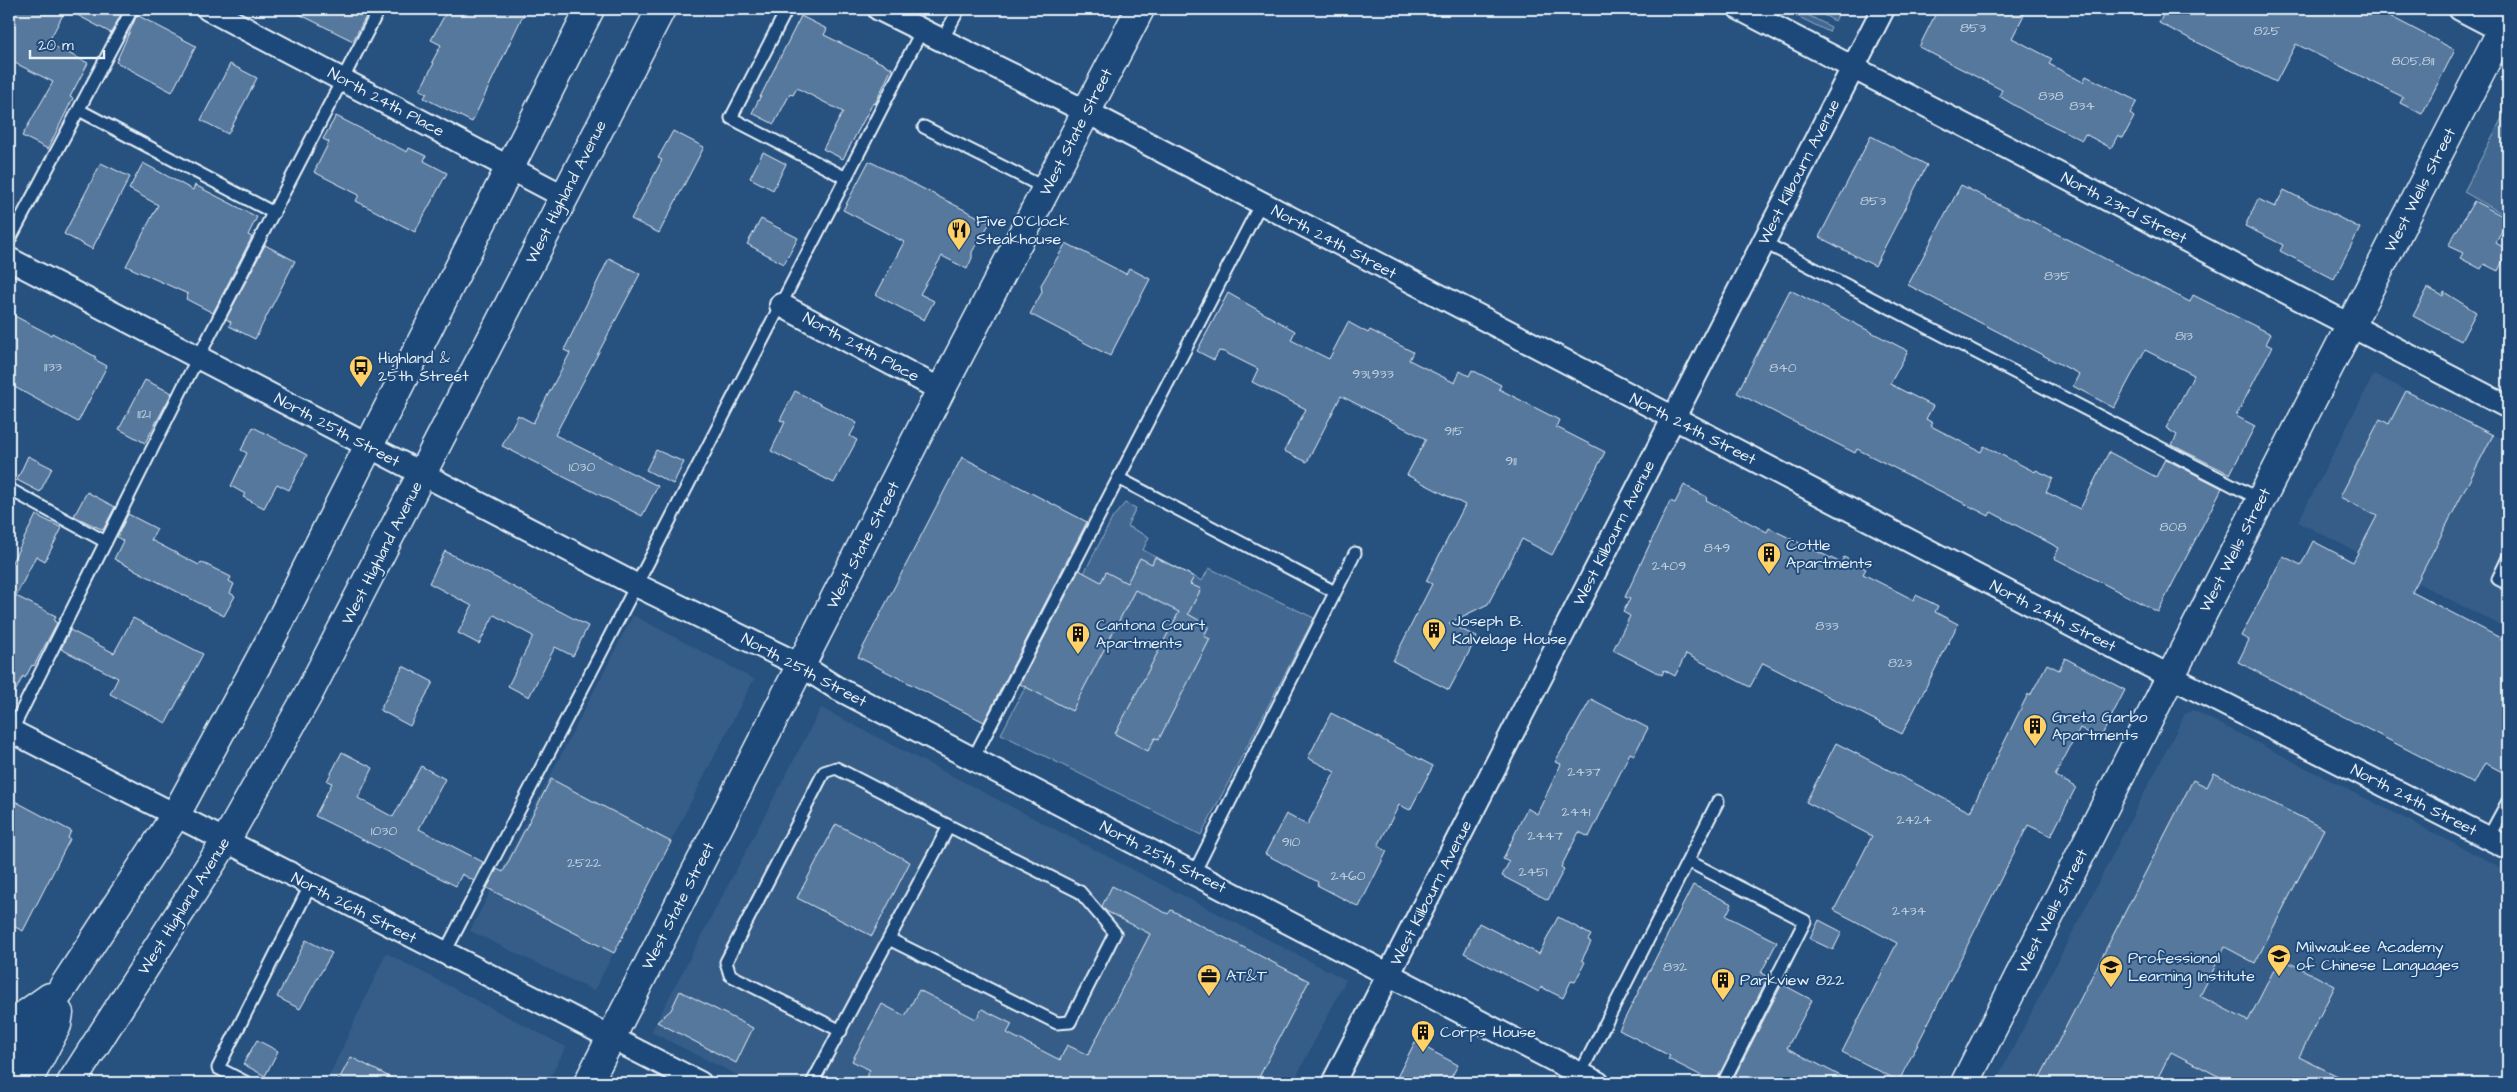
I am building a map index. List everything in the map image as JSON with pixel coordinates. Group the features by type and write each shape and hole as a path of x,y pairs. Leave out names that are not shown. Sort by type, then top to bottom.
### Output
{"main road":[{"path":"9,1070 175,816 267,645 590,9"},
{"name":"West Highland Avenue","path":"72,1082 225,842 308,695 563,196 661,9"},
{"name":"West State Street","path":"588,1083 941,390 1140,9"},
{"name":"West Wells Street","path":"1965,1083 2170,676 2350,325 2506,27"},
{"path":"9,1026 63,988"},
{"path":"27,1083 57,1025 63,988"}],"street":[{"name":"North 24th Place","path":"208,9 563,196"},
{"name":"North 24th Street","path":"880,9 1087,112 2170,676 2508,848"},
{"name":"North 23rd Street","path":"1740,9 2508,407"},
{"name":"West Kilbourn Avenue","path":"1333,1083 1883,9"},
{"path":"2460,9 2506,27"},
{"name":"North 25th Street","path":"9,259 636,585 802,666 835,687 1589,1079"},
{"name":"North 24th Place","path":"781,305 941,390"},
{"name":"North 26th Street","path":"10,732 444,954 612,1036 700,1083"}],"lane":[{"path":"9,241 132,9"},
{"path":"10,732 198,358 344,80 379,9"},
{"path":"787,9 732,118 846,178"},
{"path":"942,40 959,9"},
{"path":"444,954 922,30"},
{"path":"78,110 274,213"},
{"path":"924,127 1047,189"},
{"path":"973,759 1120,479 1261,203"},
{"path":"1763,242 2261,500"},
{"path":"1120,479 1335,592"},
{"path":"9,490 106,542"},
{"path":"1194,874 1355,553"},
{"path":"2508,558 2498,579 2508,584"},
{"path":"840,1031 730,975 726,962 824,772 836,768 1080,892 1115,933 1070,1022 1058,1023 889,940"},
{"path":"1589,1079 1688,861 1718,801"},
{"path":"2488,838 2508,801"},
{"path":"812,1083 948,826"},
{"path":"1688,861 1805,921 1723,1083"},
{"path":"247,1083 218,1068 310,886"}],"shaded area":[{"path":"1783,9 1796,9 1831,27 1829,32"},
{"path":"1812,9 1841,9 1835,21"},
{"path":"2508,106 2508,217 2464,192"},
{"path":"2374,374 2508,442 2508,629 2298,522"},
{"path":"1125,503 1136,508 1127,526 1149,537 1143,550 1202,581 1209,568 1314,618 1201,835 1001,734 1113,517"},
{"path":"633,615 754,679 594,991 470,931"},
{"path":"821,708 1346,980 1293,1083 753,1083 651,1032"},
{"name":"Milwaukee Academy of Chinese Languages","path":"2193,710 2508,871 2508,1083 1995,1083 2185,714"},
{"path":"386,953 566,1047 547,1083 326,1083"}],"building":[{"path":"9,9 66,9 48,43 88,63 70,97 73,98 48,149 22,136 53,82 9,60"},
{"path":"66,9 124,9 111,33"},
{"path":"289,9 370,9 353,41"},
{"path":"448,9 526,9 472,122 424,98 427,93 420,90 441,45 431,40"},
{"path":"1938,9 2027,9 2012,38 2052,59 2049,64 2083,82 2086,76 2137,101 2130,114 2134,117 2123,138 2118,135 2111,148 2085,134 2082,140 2029,114 1999,96 2002,90 1919,47"},
{"path":"2166,9 2376,9 2455,50 2422,114 2400,103 2403,97 2296,44 2276,82 2159,23"},
{"path":"137,15 196,46 172,92 116,62"},
{"path":"801,16 827,29 824,35 892,68 875,104 873,103 843,159 823,149 843,112 797,88 793,95 790,94 774,124 752,113"},
{"path":"230,64 257,78 228,134 201,120"},
{"path":"336,116 407,152 409,148 426,156 424,161 447,173 415,232 356,201 359,195 314,172 329,142 323,139"},
{"path":"673,131 704,147 659,233 631,219 662,160 658,158"},
{"path":"1871,136 1927,165 1875,266 1819,237"},
{"path":"763,152 786,164 773,190 750,178"},
{"path":"869,161 990,223 972,252 972,258 967,269 942,256 920,294 934,301 924,320 876,295 904,242 843,210"},
{"path":"101,163 130,177 92,249 64,234"},
{"path":"143,163 193,190 195,185 257,217 248,235 252,237 213,313 186,299 188,294 126,266 158,205 129,189"},
{"path":"1961,185 2190,302 2193,295 2271,334 2266,344 2272,347 2236,416 2255,426 2230,474 2172,445 2177,435 2166,428 2194,375 2145,350 2114,408 2073,386 2079,374 1908,285"},
{"path":"2284,190 2360,228 2334,279 2280,251 2283,245 2245,226 2258,199 2275,207"},
{"path":"2474,201 2508,219 2496,243 2508,250 2498,271 2484,264 2481,269 2460,258 2463,253 2448,246"},
{"path":"761,219 798,238 784,264 747,244"},
{"path":"1066,243 1126,274 1129,268 1150,279 1110,356 1030,314 1042,292 1041,285"},
{"path":"265,245 295,261 255,339 229,326 231,322 226,319"},
{"path":"609,258 640,274 555,435 658,486 642,516 502,446 518,415 533,423 570,353 564,350"},
{"path":"2428,288 2443,296 2444,292 2476,312 2461,341 2413,316"},
{"path":"1790,290 1908,351 1890,384 1933,406 1926,419 1933,423 1931,426 1981,452 1984,446 2035,472 2036,470 2053,478 2046,492 2080,509 2109,452 2156,477 2165,459 2222,488 2158,612 2054,558 2059,548 1991,512 1989,516 1857,449 1855,453 1737,393"},
{"path":"1228,293 1295,331 1291,340 1329,359 1348,322 1368,333 1370,330 1413,352 1409,360 1455,383 1460,371 1469,376 1472,370 1501,385 1499,389 1559,420 1556,427 1605,452 1552,555 1522,539 1488,604 1449,623 1477,637 1449,690 1393,661 1432,584 1426,581 1465,505 1407,475 1426,439 1341,396 1307,462 1284,451 1306,409 1252,382 1258,369 1224,352 1219,351 1214,360 1197,351"},
{"path":"9,313 51,335 52,333 96,357 94,359 107,366 78,422 9,384"},
{"path":"145,380 172,393 145,443 119,429"},
{"path":"795,391 857,423 850,436 857,440 834,483 771,451 785,422 780,420"},
{"path":"2406,391 2493,435 2412,592 2508,642 2508,775 2485,763 2474,784 2238,662 2249,640 2241,636 2283,556 2301,565 2313,541 2353,562 2377,516 2340,497 2380,419 2389,424"},
{"path":"253,427 307,455 289,490 277,484 264,508 243,497 245,494 231,486 247,453 241,450"},
{"path":"656,450 684,462 673,484 646,470"},
{"path":"28,456 52,468 40,492 17,480"},
{"path":"962,457 1087,522 984,722 858,657"},
{"path":"1684,485 1707,497 1706,500 1767,532 1769,528 1841,563 1844,557 1866,569 1863,574 1914,600 1916,595 1938,606 1935,612 1958,624 1902,734 1763,663 1750,687 1686,654 1675,676 1664,670 1662,675 1613,650 1630,616 1623,612 1630,599 1625,597 1670,501 1675,503"},
{"path":"87,492 115,507 103,530 74,516"},
{"path":"128,514 157,529 151,540 199,565 201,562 231,577 229,581 234,584 230,593 235,596 224,616 114,559 123,541 117,537"},
{"path":"36,515 62,528 45,561 36,556 16,596 56,616 54,621 57,623 34,666 32,665 25,678 23,676 9,704 9,568"},
{"path":"445,551 588,626 573,656 555,647 529,697 508,686 533,636 494,615 479,644 458,633 472,606 429,583"},
{"name":"Cantona Court Apartments","path":"1155,557 1194,577 1190,584 1201,589 1188,614 1209,626 1204,636 1210,639 1159,739 1155,738 1148,751 1115,734 1179,612 1135,590 1072,711 1020,684 1079,570 1101,582 1106,572 1127,583 1140,558 1152,564"},
{"path":"133,618 203,654 166,723 110,694 118,678 61,649 70,630 114,653"},
{"path":"2065,658 2125,690 2100,739 2080,728 2055,776 2076,787 2051,836 2028,825 1899,1081 1842,1052 1897,943 1834,910 1872,836 1806,802 1836,743 1970,812 2028,694 2030,696 2047,664 2059,670"},
{"path":"403,666 433,682 410,726 380,710"},
{"path":"1591,699 1648,728 1634,755 1630,753 1589,837 1579,832 1561,867 1564,869 1548,900 1502,876 1509,862 1503,859 1527,808 1537,814 1561,764 1555,762"},
{"path":"1331,713 1433,766 1410,810 1399,805 1378,846 1387,851 1359,907 1317,885 1318,882 1265,854 1286,814 1307,825 1335,772 1308,758"},
{"path":"342,752 373,768 358,798 393,817 421,766 445,779 419,829 483,862 474,881 462,874 456,886 315,816 332,783 327,781"},
{"path":"2214,773 2324,829 2255,963 2225,947 2200,996 2248,1021 2280,958 2335,986 2299,1057 2352,1083 2217,1083 2220,1077 2171,1052 2155,1083 2037,1083 2193,780 2207,787"},
{"path":"551,779 671,842 614,953 487,888 497,869 503,872"},
{"path":"9,798 71,831 68,838 70,839 23,931 9,924"},
{"path":"836,824 910,862 872,936 797,898"},
{"path":"1693,885 1732,904 1726,916 1777,942 1761,973 1768,977 1716,1083 1668,1059 1670,1056 1619,1030"},
{"name":"AT&T","path":"1112,886 1168,914 1171,910 1309,981 1256,1083 879,1083 866,1077 870,1070 852,1061 882,1004 905,1016 919,990 976,1019 982,1009 1012,1024 1007,1033 1060,1060 1067,1045 1088,1055 1150,934 1106,911 1102,906"},
{"path":"1558,917 1591,935 1588,940 1591,942 1582,960 1585,962 1575,982 1571,981 1563,998 1541,987 1539,992 1464,953 1479,923 1539,954"},
{"path":"1819,920 1842,932 1833,950 1810,939"},
{"path":"306,940 332,953 300,1009 277,997"},
{"path":"1782,984 1812,1000 1787,1048 1854,1083 1731,1083"},
{"path":"680,991 753,1028 736,1063 657,1022 671,1010"},
{"path":"257,1040 278,1051 265,1076 243,1064"},
{"name":"Corps House","path":"1415,1042 1458,1065 1448,1083 1394,1083"},
{"path":"351,1057 401,1083 337,1083"}],"place":[{"name":"Five O'Clock Steakhouse","path":"959,251"},
{"name":"Highland & 25th Street","path":"361,388"},
{"name":"Cottle Apartments","path":"1769,575"},
{"name":"Joseph B. Kalvelage House","path":"1434,651"},
{"name":"Cantona Court Apartments","path":"1078,655"},
{"name":"Greta Garbo Apartments","path":"2035,747"},
{"name":"Milwaukee Academy of Chinese Languages","path":"2279,977"},
{"name":"Professional Learning Institute","path":"2111,988"},
{"name":"AT&T","path":"1209,997"},
{"name":"Parkview 822","path":"1723,1001"},
{"name":"Corps House","path":"1423,1053"}]}
